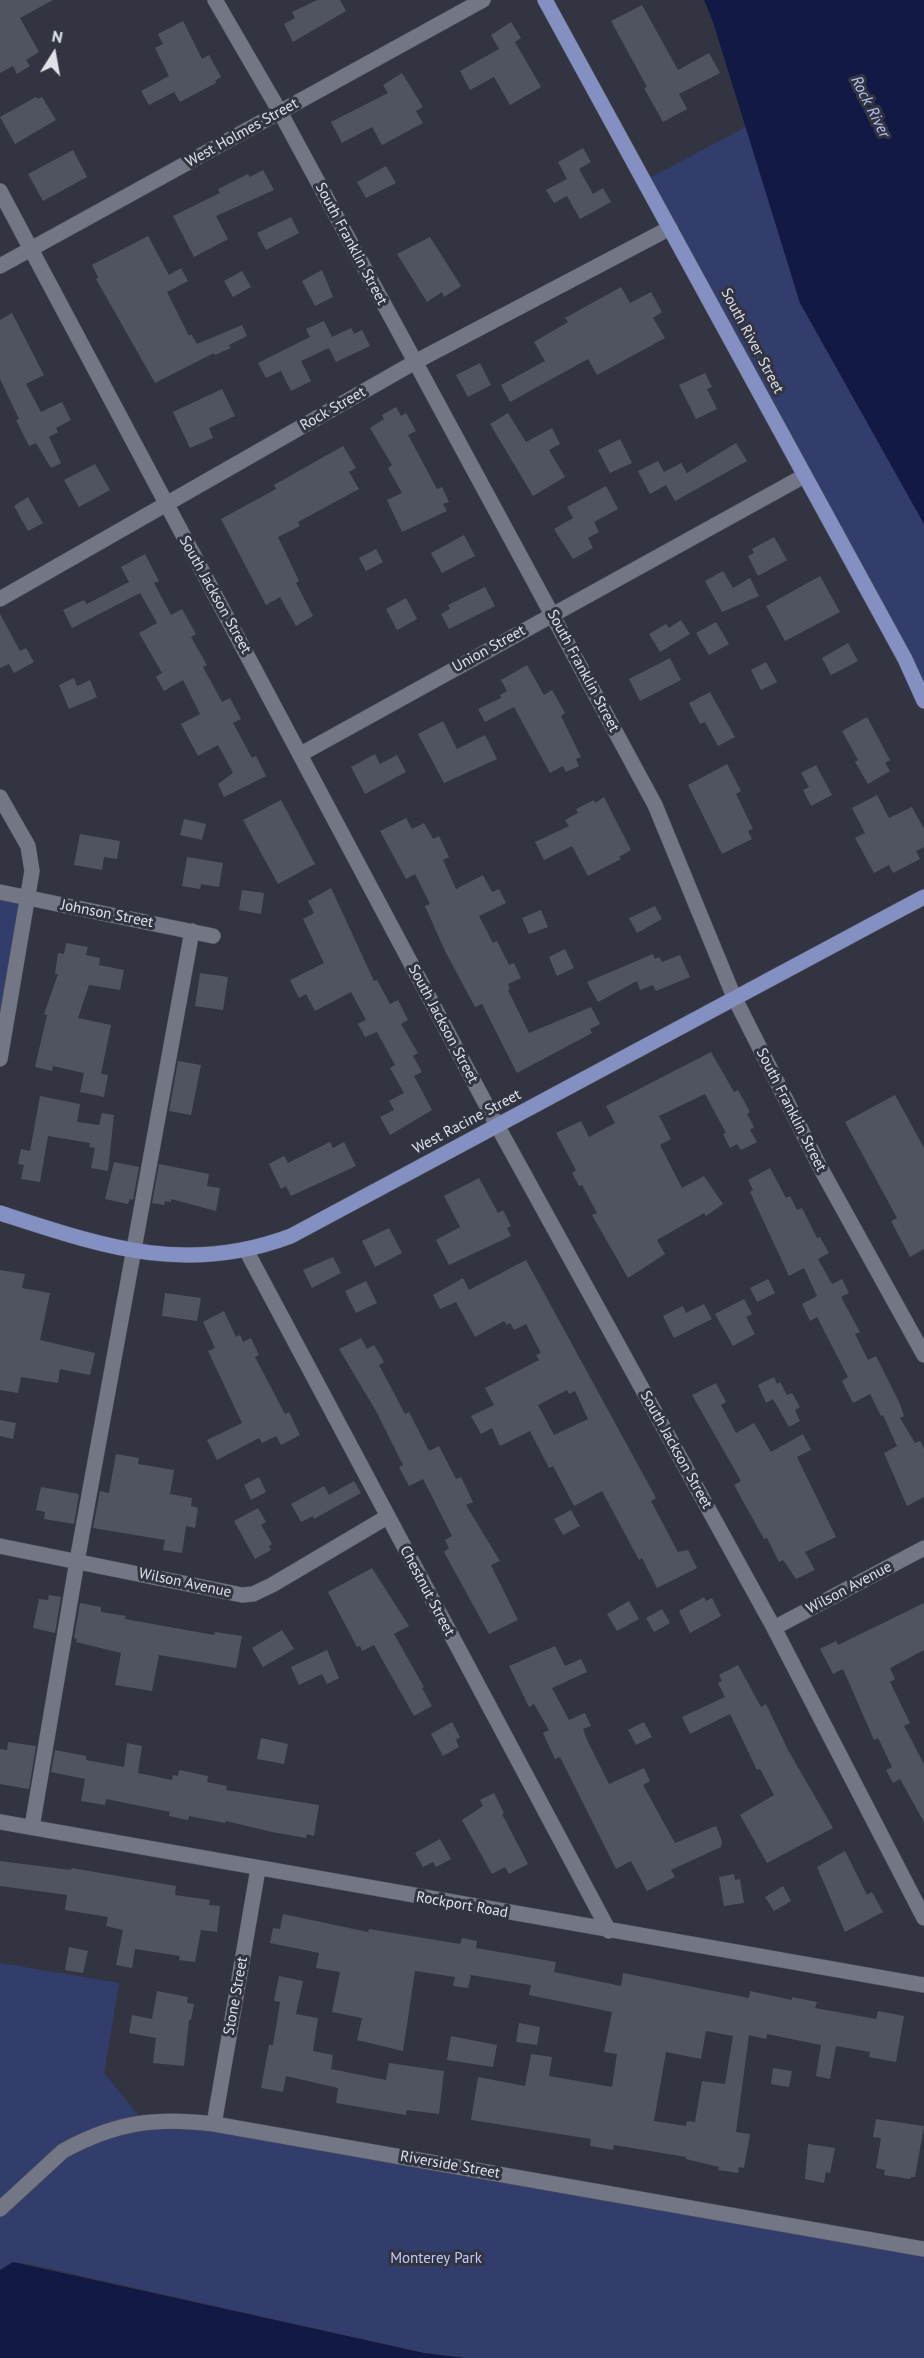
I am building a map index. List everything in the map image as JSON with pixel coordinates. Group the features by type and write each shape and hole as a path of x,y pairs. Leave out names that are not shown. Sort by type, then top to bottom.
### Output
{"main road":[{"name":"South River Street","path":"545,0 905,658 924,701"},
{"name":"West Racine Street","path":"0,1213 64,1234 132,1250 190,1257 246,1250 291,1236 924,897"}],"street":[{"name":"South Franklin Street","path":"215,0 280,112 655,805 734,997 821,1168 924,1355"},
{"name":"West Holmes Street","path":"0,266 483,0"},
{"name":"South Jackson Street","path":"0,190 166,504 302,754 498,1127 774,1628 924,1918"},
{"name":"Rock Street","path":"0,599 416,362 670,228"},
{"name":"Union Street","path":"302,754 804,476"},
{"path":"0,797 28,846 32,871 0,1059"},
{"name":"Johnson Street","path":"0,892 213,936"},
{"path":"32,1827 132,1250 192,931"},
{"name":"Chestnut Street","path":"246,1250 609,1930"},
{"name":"Wilson Avenue","path":"0,1546 231,1594 253,1594 387,1517"},
{"name":"Wilson Avenue","path":"774,1628 924,1548"},
{"name":"Rockport Road","path":"0,1822 924,1984"},
{"name":"Stone Street","path":"214,2124 258,1869"},
{"name":"Riverside Street","path":"0,2209 63,2151 105,2132 143,2121 177,2120 214,2124 924,2249"}],"green space":[{"path":"746,127 800,303 924,523 924,700 644,181"},
{"path":"0,892 28,898 0,1059"},
{"name":"Monterey Park","path":"0,1963 119,1983 104,2073 143,2121 177,2120 924,2249 924,2358 465,2358 424,2353 29,2264 13,2262 0,2270"}],"water":[{"name":"Rock River","path":"704,0 924,0 924,524 800,303 713,22"},
{"path":"13,2262 424,2353 465,2358 0,2358 0,2270"}],"building":[{"path":"0,0 53,0 20,18 39,52 26,60 30,66 17,74 13,66 0,73"},
{"path":"317,0 340,0 346,11 293,42 284,24 295,18 292,12"},
{"path":"642,5 678,70 709,53 720,73 679,94 687,109 663,122 611,21"},
{"path":"183,21 202,59 209,55 221,77 215,81 216,83 180,102 174,92 149,105 141,91 169,76 155,48 163,44 158,34"},
{"path":"511,22 521,38 515,42 541,87 510,105 494,77 470,90 460,71 499,49 491,35"},
{"path":"402,73 423,107 416,111 423,123 382,145 372,127 342,143 331,122 388,93 383,85"},
{"path":"36,97 38,99 42,97 56,120 15,144 0,117"},
{"path":"583,148 591,162 579,169 593,194 603,188 611,202 580,219 567,196 554,203 546,190 567,179 558,162"},
{"path":"73,150 87,177 43,201 28,174"},
{"path":"386,166 396,183 366,198 357,182"},
{"path":"263,170 274,190 216,216 228,239 194,257 173,216 220,193 218,189 248,174 250,177"},
{"path":"291,217 299,233 266,250 257,233"},
{"path":"148,236 169,275 181,268 188,281 167,292 189,336 191,334 197,344 242,325 247,336 229,345 231,348 215,355 214,353 155,383 96,279 98,277 92,265"},
{"path":"430,237 461,286 444,297 442,292 427,302 397,254"},
{"path":"322,270 333,297 315,306 302,281"},
{"path":"242,271 251,287 233,297 224,281"},
{"path":"621,287 630,303 651,292 662,312 653,318 665,338 597,375 588,359 510,402 501,385 545,361 534,342 568,322 565,318"},
{"path":"12,313 44,375 26,384 41,412 62,402 71,420 56,428 58,432 49,437 61,463 51,468 36,443 29,446 0,379 0,320"},
{"path":"324,321 332,337 351,328 354,334 362,330 370,346 336,362 329,348 301,361 311,381 291,391 281,371 266,378 258,363 310,337 306,329"},
{"path":"480,363 491,385 468,397 456,375"},
{"path":"705,373 712,387 707,389 717,409 696,419 679,385"},
{"path":"222,389 235,416 209,428 213,438 190,448 173,412"},
{"path":"396,407 401,416 406,413 416,431 408,435 437,489 442,487 449,502 443,504 447,511 402,532 387,500 402,493 388,468 392,465 370,428 384,419 382,415"},
{"path":"508,413 526,442 552,428 560,444 549,450 565,477 533,496 490,424"},
{"path":"620,439 632,463 610,473 598,450"},
{"path":"736,443 747,461 675,501 666,485 650,494 638,471 658,461 664,472 681,463 687,473"},
{"path":"343,446 356,468 349,472 359,489 298,522 300,526 278,537 299,581 296,583 313,616 296,626 280,597 266,605 221,519 276,489 274,485"},
{"path":"95,464 110,490 79,507 64,480"},
{"path":"606,486 618,509 594,522 599,532 588,538 593,548 573,559 554,529 573,518 567,507"},
{"path":"28,497 43,523 28,531 14,506"},
{"path":"464,535 475,556 442,573 431,553"},
{"path":"774,537 787,560 758,576 748,556 754,553 752,549"},
{"path":"376,549 383,562 366,571 359,558"},
{"path":"145,554 159,581 154,583 171,615 182,609 196,634 191,637 207,665 203,667 222,702 230,698 241,719 233,723 252,758 256,756 266,776 224,797 218,784 233,773 218,745 198,756 181,724 200,714 183,680 164,691 156,677 162,673 139,633 157,623 140,593 72,628 63,610 84,600 87,604 129,582 121,567"},
{"path":"723,571 733,588 750,578 759,596 722,612 705,581"},
{"path":"820,576 840,612 785,641 766,606"},
{"path":"485,587 495,606 449,629 441,614 450,609 448,605"},
{"path":"406,598 417,619 397,630 386,609"},
{"path":"0,614 20,651 26,648 34,662 14,673 9,664 0,668"},
{"path":"681,620 690,634 660,652 649,634 666,624 669,628"},
{"path":"716,622 729,644 709,655 696,633"},
{"path":"848,643 858,661 831,675 822,658"},
{"path":"670,658 681,680 640,701 629,679"},
{"path":"766,662 777,682 761,690 751,670"},
{"path":"527,665 544,695 552,690 565,713 561,716 581,757 576,759 579,766 566,772 563,766 550,773 514,707 485,722 478,709 501,698 500,695 507,691 501,680"},
{"path":"74,678 77,686 90,680 97,697 69,709 59,685"},
{"path":"710,692 735,737 718,746 705,722 700,724 689,703"},
{"path":"867,717 890,760 885,763 890,771 868,784 855,762 858,760 842,731"},
{"path":"443,721 457,749 485,735 497,759 444,783 418,734"},
{"path":"375,754 380,764 397,755 406,772 365,794 351,767"},
{"path":"727,764 741,791 736,794 753,829 748,831 752,839 722,854 688,785"},
{"path":"816,765 832,795 811,806 803,790 809,787 801,773"},
{"path":"877,795 889,818 912,807 924,829 924,847 916,851 920,859 893,873 889,865 874,873 855,838 865,833 852,808"},
{"path":"604,797 631,850 619,857 621,859 588,876 572,846 544,860 535,842 569,826 565,820 578,813 576,809 594,800 595,803"},
{"path":"281,800 315,864 278,884 243,820"},
{"path":"406,818 412,829 424,823 433,839 439,836 449,857 443,860 456,889 483,875 492,892 499,889 506,903 479,916 493,943 497,941 509,965 514,963 521,978 508,984 510,989 508,990 529,1033 591,1007 600,1024 590,1029 592,1033 517,1073 482,1004 475,1007 445,951 425,906 430,904 415,874 406,879 380,831"},
{"path":"184,819 206,824 202,840 180,835"},
{"path":"80,834 120,841 117,859 104,857 102,870 74,865"},
{"path":"187,857 223,863 219,887 201,884 200,889 182,886"},
{"path":"331,888 374,981 377,980 390,1004 398,1000 408,1020 401,1024 418,1053 413,1056 422,1072 414,1076 432,1110 390,1135 380,1117 394,1110 389,1101 404,1093 390,1068 395,1065 377,1032 365,1037 358,1024 366,1020 351,992 315,1011 306,994 299,998 290,980 324,963 303,919 314,913 308,901"},
{"path":"242,890 264,893 261,914 239,910"},
{"path":"655,906 662,919 637,933 629,918"},
{"path":"541,910 548,927 529,934 522,918"},
{"path":"66,943 88,947 86,955 100,958 99,965 124,970 120,990 89,985 78,1018 111,1025 101,1074 108,1075 104,1097 80,1092 84,1073 53,1066 52,1071 35,1067 47,1015 44,1014 58,974 55,974 58,953 64,954"},
{"path":"565,949 574,968 557,976 549,957"},
{"path":"653,954 655,959 659,957 662,962 680,955 690,977 656,991 653,985 640,990 637,981 598,1002 587,982"},
{"path":"200,973 228,977 223,1010 195,1006"},
{"path":"711,1052 734,1092 738,1090 750,1112 747,1114 754,1127 750,1130 757,1142 741,1150 737,1144 730,1148 723,1134 726,1133 705,1094 659,1116 671,1139 660,1145 682,1188 704,1176 723,1204 706,1216 704,1213 657,1240 665,1254 628,1278 592,1215 597,1213 582,1185 579,1186 572,1173 576,1170 556,1133 581,1121 589,1137 615,1123 606,1106"},
{"path":"178,1061 201,1065 191,1115 169,1111"},
{"path":"895,1095 924,1148 924,1249 910,1257 891,1221 897,1218 845,1122"},
{"path":"40,1096 80,1104 77,1122 99,1125 102,1113 114,1115 108,1171 91,1168 95,1148 89,1147 90,1143 48,1136 40,1182 21,1179 24,1165 18,1164 21,1149 30,1151"},
{"path":"330,1142 333,1148 344,1142 356,1166 291,1196 286,1186 281,1189 269,1164 284,1156 288,1163"},
{"path":"114,1162 139,1167 133,1200 130,1199 128,1204 105,1199"},
{"path":"159,1164 209,1174 207,1186 220,1188 216,1211 171,1199 171,1202 165,1201 164,1205 152,1203"},
{"path":"770,1168 786,1198 790,1196 797,1210 802,1208 817,1238 820,1237 829,1253 818,1259 832,1284 842,1279 849,1293 841,1297 860,1332 855,1334 868,1360 876,1356 900,1404 904,1416 900,1418 915,1443 920,1441 924,1449 924,1497 907,1506 884,1453 897,1446 883,1415 881,1416 870,1394 853,1403 842,1381 848,1377 817,1317 810,1321 802,1304 817,1296 804,1268 789,1276 750,1192 753,1190 748,1180"},
{"path":"479,1178 498,1213 503,1210 511,1226 507,1228 511,1236 449,1265 436,1240 460,1227 444,1196"},
{"path":"389,1228 402,1253 375,1267 362,1241"},
{"path":"333,1257 341,1273 312,1288 303,1270"},
{"path":"526,1260 656,1498 651,1501 678,1552 688,1550 697,1568 657,1588 642,1558 639,1560 602,1491 574,1506 553,1466 549,1468 530,1431 500,1446 492,1428 481,1434 471,1416 494,1405 485,1388 539,1360 536,1355 541,1353 526,1324 514,1330 510,1323 507,1325 504,1321 475,1337 456,1302 440,1309 433,1295 463,1278 469,1290","holes":["567,1390 569,1394 575,1391 588,1419 554,1435 538,1405"]},
{"path":"0,1270 25,1274 22,1288 50,1293 40,1340 95,1353 90,1375 60,1369 58,1383 21,1377 18,1393 0,1390"},
{"path":"768,1279 775,1293 757,1302 750,1288"},
{"path":"366,1281 377,1303 356,1313 345,1291"},
{"path":"165,1293 201,1298 197,1321 162,1316"},
{"path":"744,1299 752,1314 746,1317 755,1334 733,1346 715,1314"},
{"path":"704,1304 712,1319 674,1338 663,1316 683,1306 686,1313"},
{"path":"224,1311 236,1337 240,1335 243,1342 251,1338 259,1355 255,1357 285,1414 289,1412 300,1435 281,1445 276,1436 262,1443 259,1438 217,1460 207,1440 242,1423 208,1351 215,1348 203,1322"},
{"path":"361,1338 367,1349 374,1345 384,1362 379,1365 405,1414 409,1412 429,1451 439,1446 456,1479 461,1477 473,1502 466,1505 500,1561 491,1565 518,1620 489,1634 444,1552 449,1548 445,1540 452,1536 423,1479 409,1486 399,1467 403,1465 376,1411 339,1349"},
{"path":"774,1377 777,1384 780,1382 787,1395 792,1393 800,1407 795,1410 800,1421 789,1427 773,1399 766,1403 758,1385"},
{"path":"716,1383 726,1402 721,1405 736,1433 754,1423 771,1452 803,1434 811,1450 797,1457 836,1537 805,1552 815,1570 796,1579 783,1560 779,1562 767,1538 764,1539 734,1485 741,1481 692,1395"},
{"path":"0,1420 16,1423 13,1439 0,1436"},
{"path":"116,1454 139,1458 138,1464 174,1470 170,1494 192,1498 191,1506 198,1508 195,1528 186,1526 182,1553 163,1550 165,1540 93,1528 100,1491 109,1493"},
{"path":"259,1477 266,1492 251,1500 244,1485"},
{"path":"354,1481 361,1493 314,1519 313,1516 301,1522 291,1504 324,1486 329,1495"},
{"path":"41,1487 79,1494 74,1524 44,1519 45,1512 36,1510"},
{"path":"258,1508 266,1522 261,1525 272,1544 269,1546 271,1550 255,1559 234,1521"},
{"path":"571,1510 580,1526 563,1535 554,1519"},
{"path":"372,1568 409,1626 394,1634 432,1706 414,1716 374,1645 362,1651 360,1646 357,1647 328,1592"},
{"path":"49,1595 61,1597 55,1633 33,1628 39,1599 48,1600"},
{"path":"704,1597 706,1601 712,1598 721,1616 690,1633 679,1611"},
{"path":"629,1601 639,1619 617,1631 607,1614"},
{"path":"80,1603 101,1607 101,1612 126,1616 125,1619 214,1635 215,1632 242,1636 236,1668 159,1655 152,1691 115,1685 121,1653 76,1642 77,1639 74,1638"},
{"path":"924,1603 924,1650 890,1668 895,1679 890,1682 910,1723 904,1726 924,1764 924,1822 900,1779 893,1783 886,1770 892,1767 878,1738 874,1740 843,1669 833,1674 820,1649 836,1641 838,1645"},
{"path":"662,1609 670,1623 654,1632 646,1618"},
{"path":"282,1630 294,1649 263,1667 252,1648"},
{"path":"555,1646 565,1666 581,1659 587,1672 552,1688 569,1720 585,1713 591,1726 583,1729 609,1784 644,1768 650,1781 643,1785 675,1843 716,1826 722,1841 721,1847 671,1870 675,1877 647,1891 631,1861 616,1869 560,1757 555,1759 543,1733 549,1730 534,1704 529,1707 509,1666"},
{"path":"327,1650 339,1678 327,1684 322,1674 299,1685 291,1667"},
{"path":"738,1665 761,1707 766,1704 788,1750 833,1828 767,1863 740,1815 774,1795 760,1769 757,1770 730,1714 690,1734 682,1717 725,1697 718,1683 722,1681 719,1675"},
{"path":"452,1722 460,1737 456,1740 459,1747 443,1756 431,1734"},
{"path":"644,1722 652,1737 636,1745 628,1730"},
{"path":"261,1738 288,1744 284,1764 257,1759"},
{"path":"8,1742 36,1746 29,1789 0,1784 0,1749 7,1750"},
{"path":"127,1743 142,1746 138,1773 172,1780 173,1775 178,1776 179,1770 208,1776 207,1782 227,1786 226,1790 319,1805 314,1836 307,1834 306,1838 226,1821 225,1823 189,1816 188,1820 169,1816 170,1812 106,1799 105,1805 81,1801 85,1779 51,1772 55,1750 86,1756 86,1760 124,1767"},
{"path":"494,1793 504,1813 502,1814 528,1864 509,1874 505,1867 492,1874 462,1820 483,1806 480,1800"},
{"path":"440,1839 451,1859 436,1867 433,1862 423,1867 415,1853"},
{"path":"845,1851 867,1895 872,1892 883,1912 845,1932 817,1867"},
{"path":"0,1861 71,1870 72,1868 176,1886 175,1895 210,1900 209,1905 220,1906 217,1932 201,1930 195,1962 179,1960 180,1956 135,1949 132,1968 116,1965 123,1930 106,1926 108,1917 65,1910 67,1895 0,1886"},
{"path":"734,1874 735,1880 740,1879 744,1903 724,1906 719,1877"},
{"path":"783,1886 791,1901 774,1911 765,1897"},
{"path":"283,1914 368,1932 369,1929 460,1944 462,1938 477,1941 476,1948 556,1962 554,1972 621,1986 623,1973 749,1998 750,1991 792,2000 792,1997 817,2002 815,2008 876,2019 878,2011 904,2016 896,2062 869,2057 870,2052 836,2046 830,2079 816,2076 821,2045 767,2034 766,2039 749,2035 736,2132 750,2134 744,2168 739,2167 738,2173 718,2170 719,2167 686,2159 686,2157 614,2145 613,2150 590,2146 591,2139 471,2120 478,2077 525,2086 531,2054 552,2057 549,2076 612,2087 617,2054 604,2052 612,2012 529,1995 531,1985 471,1975 468,1988 453,1986 455,1977 415,1971 403,2051 357,2040 362,2018 332,2012 340,1972 316,1968 319,1953 270,1943 273,1928 280,1929","holes":["706,2031 733,2036 725,2084 702,2081 695,2122 687,2121 686,2126 654,2121 666,2052 701,2059"]},
{"path":"69,1947 88,1951 83,1973 65,1970"},
{"path":"279,1976 303,1981 296,2014 318,2018 313,2051 333,2055 331,2069 386,2080 389,2063 444,2071 439,2114 407,2110 406,2115 336,2103 338,2088 286,2076 283,2092 261,2088 269,2045 273,2045 280,2002 274,2001"},
{"path":"157,1991 188,1997 187,2003 194,2004 191,2020 189,2020 184,2066 153,2063 156,2038 129,2033 132,2015 152,2019"},
{"path":"519,2023 540,2027 537,2045 516,2042"},
{"path":"451,2036 497,2045 493,2067 447,2060"},
{"path":"773,2068 792,2071 789,2087 771,2084"},
{"path":"876,2119 924,2126 915,2177 910,2179 884,2175 885,2170 876,2168 881,2138 873,2137"},
{"path":"808,2144 835,2148 830,2173 826,2172 824,2183 805,2179"}]}
